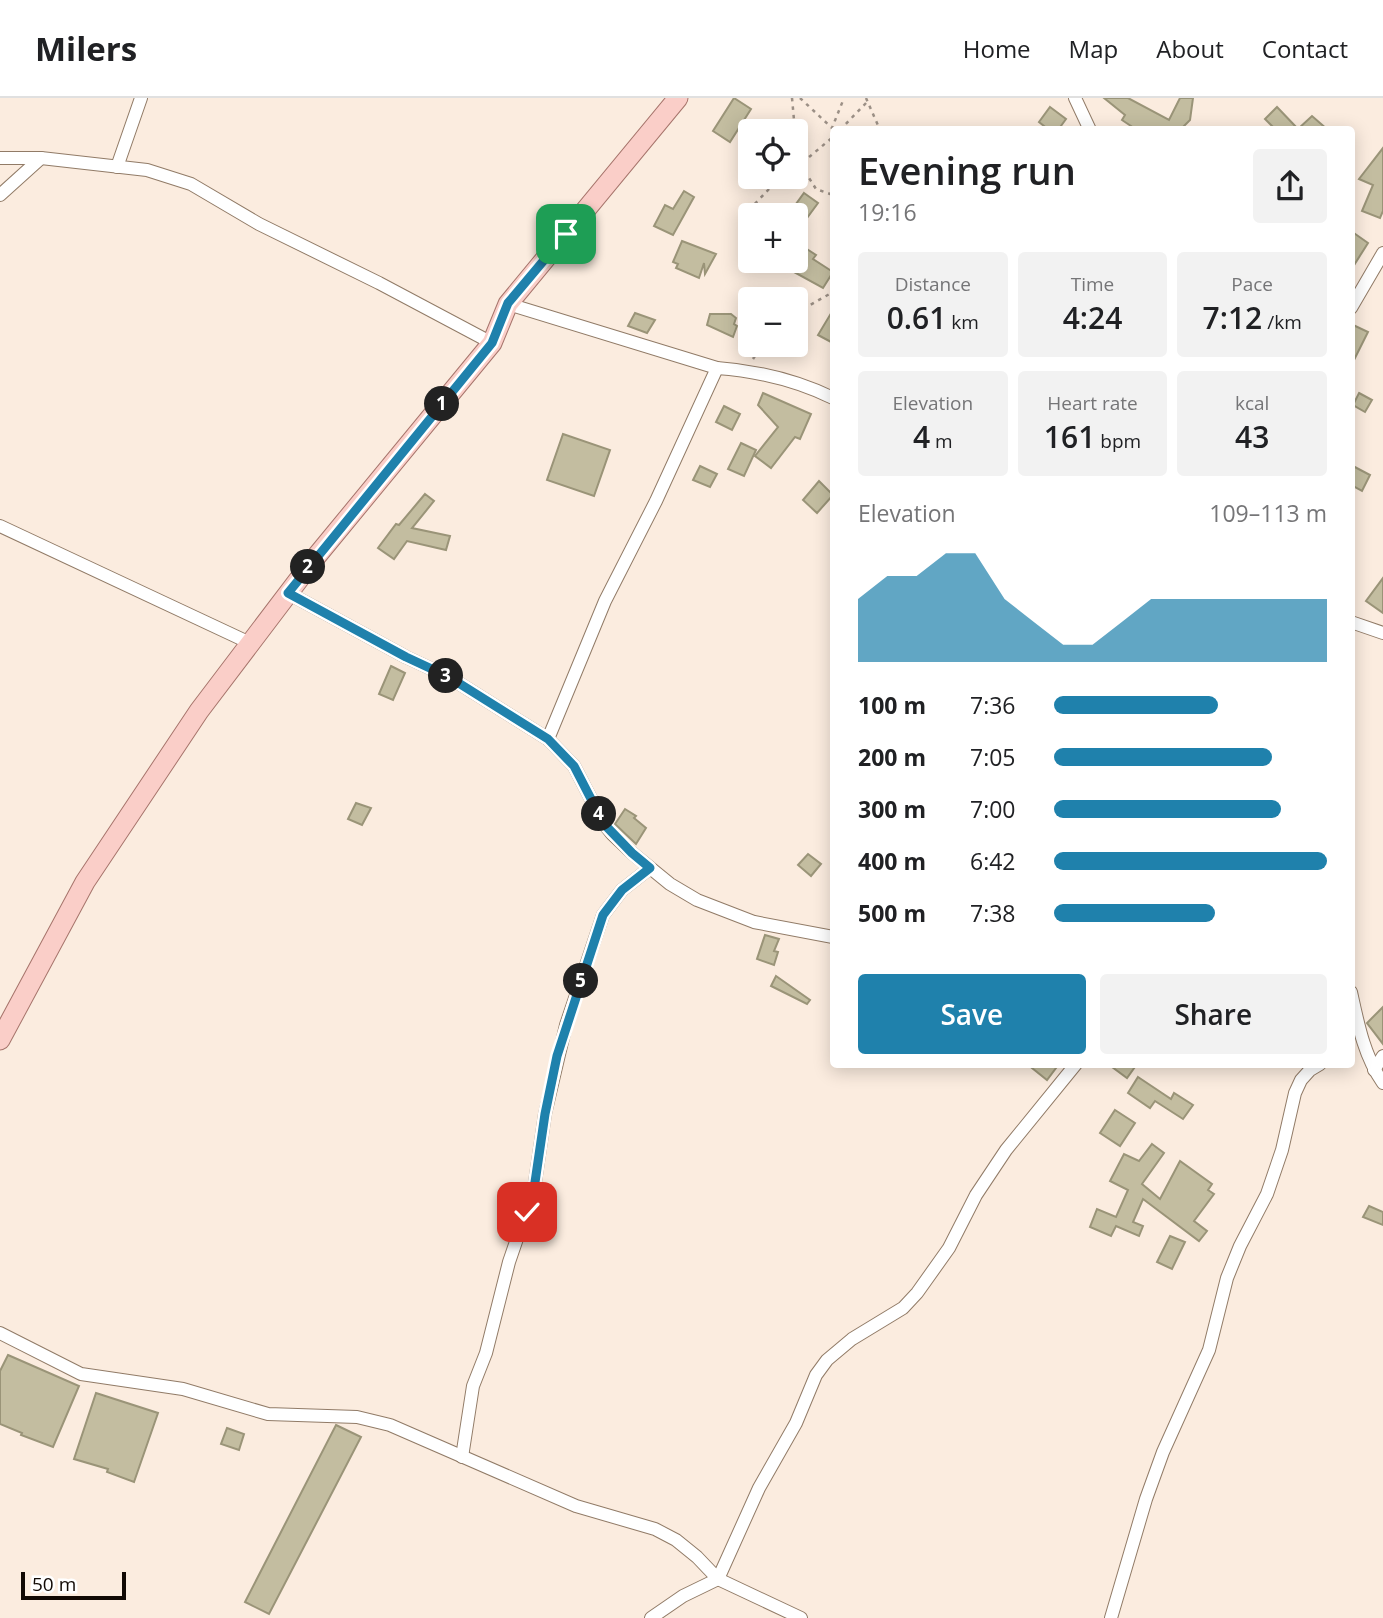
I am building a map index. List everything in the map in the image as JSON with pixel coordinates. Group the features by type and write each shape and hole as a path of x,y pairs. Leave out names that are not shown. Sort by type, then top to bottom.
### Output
{"main road":[{"path":"0,1041 85,882 199,711 288,593 492,343 508,303 678,98"}],"street":[{"path":"117,167 141,98"},
{"path":"1075,98 1088,126"},
{"path":"0,158 41,158 147,170 191,184 259,224 492,343"},
{"path":"0,195 41,158"},
{"path":"1355,303 1380,270 1383,253"},
{"path":"508,303 717,368 745,370 803,384 830,396"},
{"path":"548,739 606,601 656,501 717,368"},
{"path":"0,526 250,643"},
{"path":"288,593 396,652 449,677 548,739 574,766 604,824 650,868 697,900 754,922 830,936"},
{"path":"1355,623 1383,633"},
{"path":"462,1457 473,1386 486,1353 509,1262 534,1189 545,1114 566,1026 603,915 622,890 650,868"},
{"path":"1355,1009 1364,1047 1383,1083"},
{"path":"1355,1050 1364,1047"},
{"path":"1374,1069 1383,1056"},
{"path":"651,1618 683,1596 718,1579 759,1488 796,1423 817,1375 827,1360 852,1339 903,1308 917,1293 949,1248 976,1195 1006,1150 1073,1068"},
{"path":"1111,1618 1163,1452 1209,1350 1231,1268 1267,1194 1282,1150 1295,1093 1301,1080 1314,1068"},
{"path":"0,1333 81,1374 194,1391 268,1414 357,1418 390,1425 576,1506 655,1530 687,1548 718,1579 802,1618"}],"path":[{"path":"792,98 794,119"},
{"path":"800,98 830,126"},
{"path":"833,126 844,98"},
{"path":"866,98 878,126"},
{"path":"844,126 866,103"},
{"path":"808,158 830,140"},
{"path":"808,176 816,189 830,194"},
{"path":"755,203 768,189"},
{"path":"808,306 830,294"},
{"path":"745,370 754,357"}],"building":[{"path":"734,98 751,109 745,119 738,119 738,129 730,142 713,131"},
{"path":"1104,98 1128,98 1169,120 1180,98 1193,98 1190,120 1184,126 1131,126 1122,120 1125,115"},
{"path":"1050,107 1066,119 1061,126 1044,126 1039,122"},
{"path":"1277,107 1295,126 1272,126 1265,119"},
{"path":"1312,116 1323,126 1301,126"},
{"path":"1383,148 1383,211 1380,218 1362,211 1373,185 1359,179"},
{"path":"684,191 694,197 673,235 654,226 665,205 673,209"},
{"path":"804,193 818,203 808,217 808,203 797,203"},
{"path":"1355,234 1368,243 1355,264"},
{"path":"682,241 716,254 705,274 704,263 699,278 676,268 678,264 673,262"},
{"path":"808,250 816,255 813,259 830,270 830,277 823,288 796,273 808,273"},
{"path":"635,313 655,320 647,333 628,326"},
{"path":"710,314 731,314 736,318 734,324 737,326 733,337 707,325"},
{"path":"830,315 830,341 818,335"},
{"path":"1355,326 1368,332 1355,358"},
{"path":"763,393 811,414 800,439 795,437 771,468 755,456 778,427 758,405"},
{"path":"1359,393 1372,400 1365,412 1355,406"},
{"path":"724,406 740,414 732,430 716,422"},
{"path":"563,434 610,450 594,496 547,480"},
{"path":"741,443 756,450 744,476 728,469"},
{"path":"700,466 717,474 710,487 693,480"},
{"path":"1355,467 1370,475 1362,491 1355,487"},
{"path":"819,481 830,492 830,498 817,513 803,500"},
{"path":"425,494 434,501 412,528 450,536 446,550 407,541 394,559 378,548 396,524 399,525"},
{"path":"1383,578 1383,613 1366,601"},
{"path":"391,666 405,673 393,700 379,694"},
{"path":"356,803 371,808 362,825 348,819"},
{"path":"625,809 636,816 634,818 646,828 636,844 615,824"},
{"path":"808,854 821,864 811,876 798,865"},
{"path":"765,935 779,939 774,951 778,952 774,965 757,959"},
{"path":"776,976 810,1000 807,1004 771,986"},
{"path":"1383,1007 1383,1044 1367,1023"},
{"path":"1032,1068 1056,1068 1047,1080"},
{"path":"1113,1068 1134,1068 1127,1078"},
{"path":"1138,1077 1171,1099 1174,1093 1193,1105 1183,1119 1155,1101 1150,1108 1128,1093"},
{"path":"1115,1110 1135,1123 1120,1146 1100,1133"},
{"path":"1152,1144 1164,1153 1142,1184 1160,1199 1180,1161 1212,1184 1208,1190 1214,1194 1194,1221 1207,1231 1199,1241 1143,1199 1133,1222 1143,1226 1139,1236 1116,1226 1111,1236 1090,1227 1097,1209 1116,1217 1128,1190 1110,1181 1124,1154 1139,1161"},
{"path":"1369,1206 1383,1212 1383,1225 1363,1217"},
{"path":"1170,1236 1185,1242 1172,1269 1157,1262"},
{"path":"8,1355 79,1386 53,1447 0,1424 0,1371"},
{"path":"96,1393 158,1413 134,1482 107,1472 108,1469 74,1459"},
{"path":"336,1425 361,1437 269,1614 245,1602"},
{"path":"227,1428 244,1434 239,1450 221,1444"}],"route":[{"path":"527,1212 534,1189 557,1056 603,915 622,890 650,868 604,824 574,766 548,739 449,677 356,631 288,593 492,343 508,303 566,234"}]}
